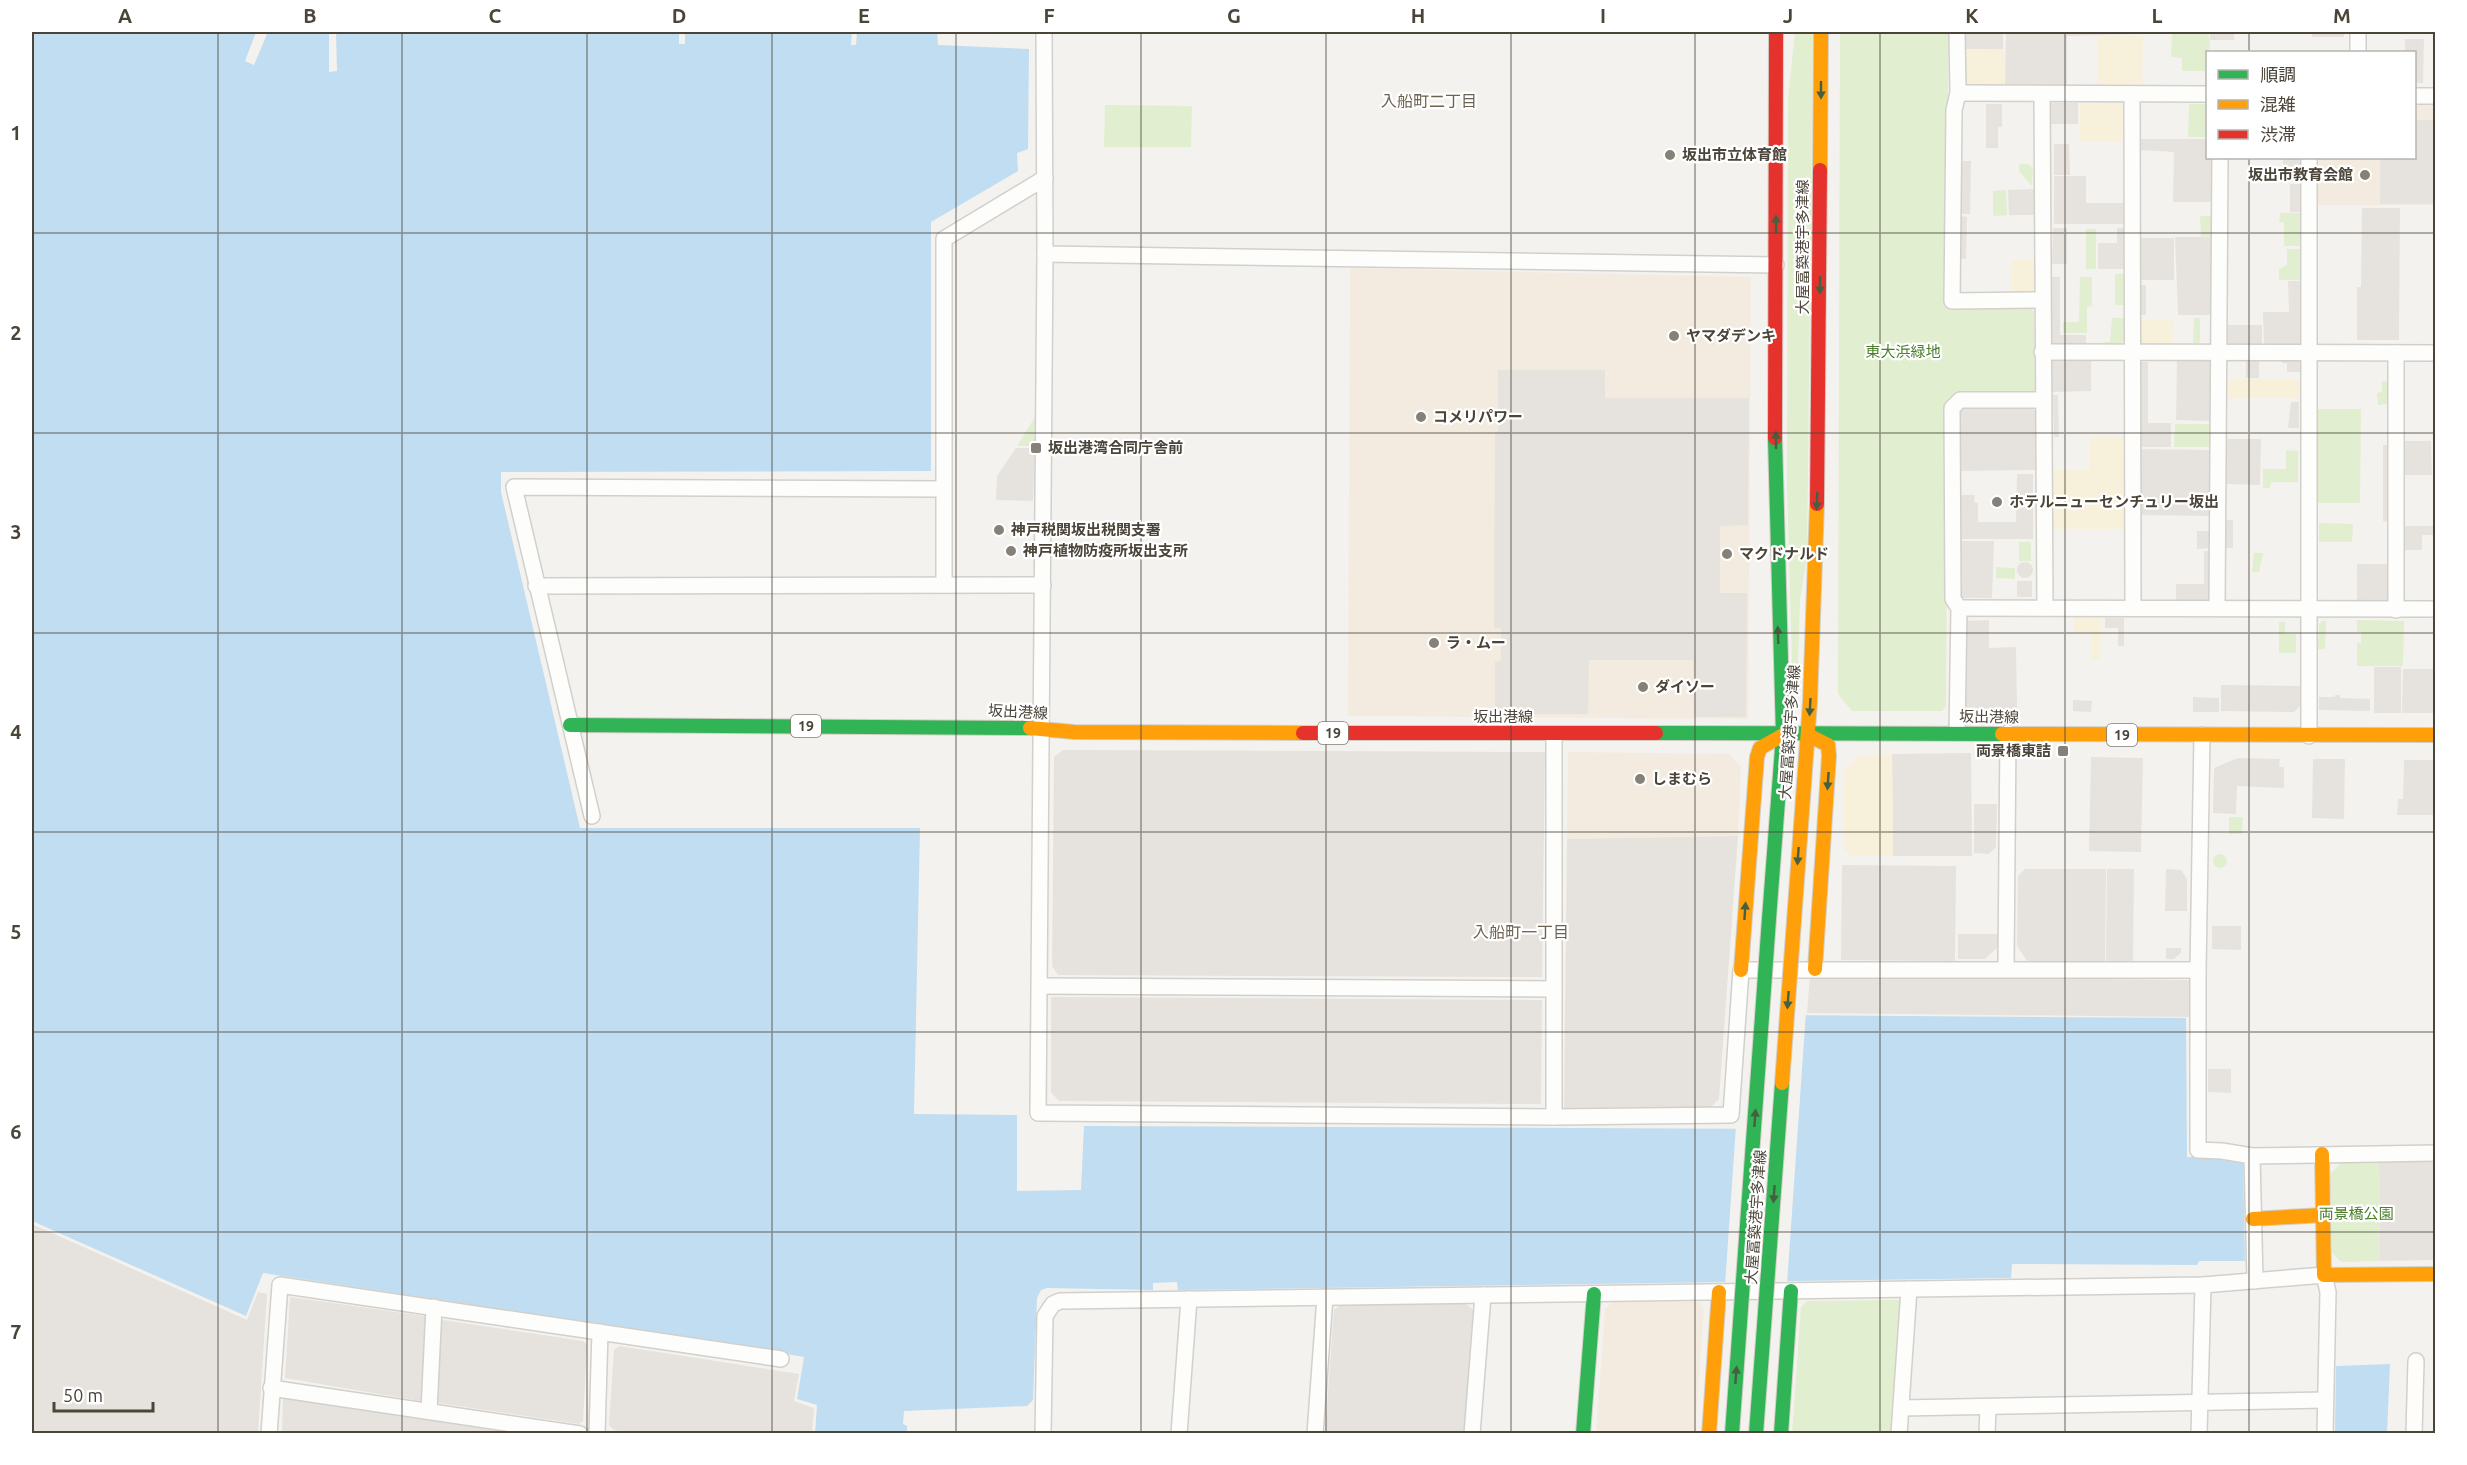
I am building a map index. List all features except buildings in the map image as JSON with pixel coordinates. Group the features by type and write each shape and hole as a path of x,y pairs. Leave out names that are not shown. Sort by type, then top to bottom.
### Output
{"main road":[{"name":"大屋冨築港宇多津線","path":"1732,1434 1783,735 1775,504 1776,32"},
{"name":"大屋冨築港宇多津線","path":"1756,1434 1808,735 1819,424 1821,32"},
{"name":"坂出港線","path":"570,725 1014,727 1074,732 2436,735"},
{"path":"1741,970 1757,757 1760,748 1783,735"},
{"path":"1808,735 1828,746 1829,756 1815,969"},
{"path":"2322,1154 2324,1275 2436,1274"},
{"path":"2253,1219 2323,1215"},
{"path":"1781,1434 1791,1291"},
{"path":"1709,1434 1719,1292"},
{"path":"1583,1434 1594,1294"}],"street":[{"path":"1044,32 1045,254 1038,1113 1554,1117 1731,1114 1741,970 2006,968 2198,970"},
{"path":"1957,32 1958,93 1954,110 1952,301 2041,300"},
{"path":"2358,32 2358,51"},
{"path":"1958,93 2206,94"},
{"path":"2042,94 2041,300 2045,608"},
{"path":"2132,94 2133,607"},
{"path":"2416,96 2436,96"},
{"path":"2217,608 2221,351 2220,159"},
{"path":"2309,159 2309,736"},
{"path":"944,585 944,239 1045,178"},
{"path":"1045,254 1776,265"},
{"path":"2042,352 2436,353"},
{"path":"2396,353 2396,610"},
{"path":"1957,733 1959,608 1953,599 1952,408 1960,400 2042,400"},
{"path":"592,816 514,487 943,489"},
{"path":"536,586 1043,585"},
{"path":"1959,608 2436,609"},
{"path":"1554,734 1554,1117"},
{"path":"2006,968 2008,734"},
{"path":"2202,735 2198,1150 2252,1156 2436,1154"},
{"path":"1040,986 1554,989"},
{"path":"2252,1156 2255,1281"},
{"path":"1042,1434 1045,1316 1053,1304 1060,1301 2203,1285 2324,1275 2328,1292 2325,1434"},
{"path":"270,1434 271,1388 280,1284 781,1359"},
{"path":"2199,1434 2203,1285"},
{"path":"1899,1434 1909,1289"},
{"path":"1472,1434 1482,1296"},
{"path":"1315,1434 1324,1297"},
{"path":"1179,1434 1189,1299"},
{"path":"429,1411 434,1307"},
{"path":"597,1434 600,1332"},
{"path":"2414,1434 2416,1361"},
{"path":"271,1388 580,1434"},
{"path":"1901,1408 2325,1400"},
{"path":"1987,1434 1988,1408"}],"shaded area":[{"path":"1964,32 2003,32 2003,49 1964,49"},
{"path":"2006,32 2142,32 2142,34 2067,36 2067,86 2005,85"},
{"path":"2210,32 2278,33 2234,33 2234,40 2210,40"},
{"path":"2312,32 2344,32 2344,37 2312,37"},
{"path":"2405,39 2424,39 2423,83 2416,83 2416,51 2405,51"},
{"path":"2051,103 2078,103 2078,124 2051,124"},
{"path":"1986,104 2002,104 2002,127 1998,127 1998,148 1986,148"},
{"path":"2416,105 2432,105 2435,108 2435,205 2317,205 2317,159 2416,159"},
{"path":"2416,120 2435,120 2435,204 2380,204 2380,159 2416,159"},
{"path":"2140,139 2206,139 2206,159 2215,159 2214,202 2173,202 2174,152 2140,150"},
{"path":"2054,144 2069,144 2070,175 2054,175"},
{"path":"2283,159 2301,159 2301,180 2283,180"},
{"path":"1959,161 1971,161 1970,214 1959,214"},
{"path":"2054,176 2086,176 2086,203 2126,203 2126,224 2054,224"},
{"path":"2290,184 2301,184 2301,212 2290,212"},
{"path":"2034,189 2035,215 2009,215 2008,190"},
{"path":"2362,208 2400,208 2399,340 2357,340 2357,287 2361,287"},
{"path":"1960,216 1967,217 1966,259 1960,258"},
{"path":"2053,228 2067,228 2067,264 2052,264"},
{"path":"2117,228 2126,228 2125,269 2098,269 2098,243 2117,243"},
{"path":"2175,237 2214,237 2215,315 2178,315"},
{"path":"2136,238 2174,238 2174,280 2136,280"},
{"path":"1350,268 1751,277 1748,719 1348,716"},
{"path":"2049,277 2060,277 2060,335 2086,335 2086,345 2055,345 2049,342"},
{"path":"2288,281 2301,281 2302,344 2264,345 2263,312 2289,312"},
{"path":"2139,285 2146,285 2146,315 2138,315"},
{"path":"2226,325 2262,325 2262,345 2230,346 2226,342"},
{"path":"2177,357 2208,357 2213,363 2212,421 2176,420"},
{"path":"2056,358 2091,358 2091,391 2051,392 2051,362"},
{"path":"2282,359 2297,359 2300,362 2300,372 2287,372 2287,363 2282,363"},
{"path":"2259,360 2259,378 2246,378 2246,361"},
{"path":"2140,362 2148,362 2148,423 2171,423 2171,447 2139,447"},
{"path":"1498,370 1605,370 1605,398 1749,398 1748,525 1720,526 1720,593 1747,593 1746,717 1694,717 1693,660 1589,660 1588,714 1495,714 1495,662 1501,661 1501,628 1494,628 1495,433 1498,433"},
{"path":"2053,395 2058,395 2059,437 2054,437"},
{"path":"2291,402 2299,402 2299,428 2288,428"},
{"path":"1963,407 2031,407 2035,411 2036,470 1958,471 1958,411"},
{"path":"2227,439 2261,439 2260,485 2226,484"},
{"path":"2403,441 2431,441 2432,475 2403,475"},
{"path":"2383,445 2390,445 2389,522 2383,521"},
{"path":"1016,448 1035,448 1033,501 996,500 997,476"},
{"path":"2139,449 2212,450 2212,516 2139,515"},
{"path":"2017,474 2033,474 2033,539 1959,539 1960,495 1975,495 1974,502 1978,503 1978,522 2016,522"},
{"path":"2226,520 2233,520 2233,548 2226,548"},
{"path":"2403,526 2435,526 2435,535 2422,535 2422,550 2403,550"},
{"path":"2197,531 2211,531 2211,548 2197,549"},
{"path":"1958,541 1994,541 1992,598 1961,598 1957,593"},
{"path":"2204,551 2212,551 2212,601 2176,601 2176,584 2204,584"},
{"path":"2025,562 2031,564 2033,570 2031,576 2025,578 2019,576 2017,570 2019,564"},
{"path":"2357,564 2389,564 2389,602 2357,602"},
{"path":"2017,581 2032,581 2032,597 2017,597"},
{"path":"2105,618 2124,618 2124,646 2118,646 2118,628 2105,628"},
{"path":"1989,620 1989,648 2016,647 2017,709 1966,710 1964,621"},
{"path":"2374,667 2401,667 2401,713 2374,713"},
{"path":"2403,669 2435,669 2435,713 2402,713"},
{"path":"2221,685 2300,686 2300,706 2294,712 2221,711"},
{"path":"2335,695 2340,695 2340,698 2370,699 2370,711 2319,710 2319,697 2335,697"},
{"path":"2193,697 2219,698 2219,712 2193,712"},
{"path":"2073,700 2092,701 2091,712 2073,711"},
{"path":"1063,750 1545,752 1542,977 1058,975 1052,966 1054,757"},
{"path":"1568,752 1729,754 1741,767 1738,836 1567,839"},
{"path":"1971,753 1972,856 1893,856 1892,754"},
{"path":"2091,757 2143,758 2141,852 2089,851"},
{"path":"2238,758 2280,759 2279,767 2284,767 2284,788 2237,786 2236,814 2213,813 2214,768"},
{"path":"2313,759 2345,759 2344,819 2312,818"},
{"path":"2404,760 2435,760 2435,815 2397,815 2398,799 2403,799"},
{"path":"1974,804 1997,804 1996,847 1989,854 1974,853"},
{"path":"1738,836 1719,1099 1711,1107 1564,1108 1567,839"},
{"path":"1842,865 1956,866 1955,961 1841,960"},
{"path":"2025,869 2106,869 2105,962 2028,962 2017,946 2018,876"},
{"path":"2107,869 2134,869 2133,962 2106,962"},
{"path":"2166,869 2181,870 2187,879 2187,911 2165,911"},
{"path":"2212,926 2241,926 2241,950 2212,949"},
{"path":"1958,934 1999,934 1999,946 1985,959 1958,959"},
{"path":"2166,948 2181,948 2181,953 2174,959 2166,959"},
{"path":"1810,975 2189,980 2191,985 2189,1017 1807,1013"},
{"path":"1051,997 1542,1000 1541,1104 1059,1101 1051,1092"},
{"path":"2208,1069 2231,1069 2231,1093 2208,1092"},
{"path":"2379,1160 2435,1160 2435,1260 2380,1261"},
{"path":"32,1224 247,1320 258,1292 267,1294 258,1433 32,1433"},
{"path":"290,1297 424,1316 427,1320 424,1396 421,1401 285,1378"},
{"path":"1612,1302 1698,1302 1704,1309 1695,1433 1596,1433 1605,1309"},
{"path":"1466,1304 1473,1310 1464,1433 1325,1433 1334,1310 1340,1305"},
{"path":"443,1320 583,1341 587,1345 583,1421 579,1424 439,1403 437,1400 440,1322"},
{"path":"619,1346 799,1374 794,1401 814,1408 812,1433 636,1434 614,1430 609,1425 614,1350"},
{"path":"283,1398 512,1433 282,1433"}],"green space":[{"path":"1795,32 1813,32 1807,557 1800,599 1797,698 1793,698 1787,485 1788,99"},
{"name":"東大浜緑地","path":"1840,32 1948,32 1948,307 2031,308 2034,312 2035,391 2030,395 1948,398 1946,706 1942,711 1852,711 1838,694"},
{"path":"2172,32 2208,32 2210,42 2209,51 2206,51 2206,71 2182,71 2182,58 2171,57"},
{"path":"2189,104 2206,104 2206,137 2188,137"},
{"path":"1105,105 1192,106 1191,147 1104,147"},
{"path":"2019,164 2028,164 2033,168 2032,186 2019,171"},
{"path":"2006,190 2007,215 1993,216 1993,191"},
{"path":"2280,213 2300,213 2300,246 2284,246 2284,222 2279,222"},
{"path":"2200,216 2211,216 2212,236 2201,237"},
{"path":"2086,229 2096,229 2096,269 2086,269"},
{"path":"2287,249 2301,249 2301,280 2279,280 2279,269 2287,265"},
{"path":"2115,274 2125,274 2125,305 2115,305"},
{"path":"2080,277 2092,277 2092,306 2087,307 2087,333 2063,333 2063,322 2079,322"},
{"path":"2112,318 2125,318 2125,340 2120,344 2097,343 2110,342"},
{"path":"2194,318 2200,318 2200,343 2193,343"},
{"path":"2382,381 2388,381 2389,404 2378,405 2377,393 2382,392"},
{"path":"2318,409 2361,409 2360,503 2318,503"},
{"path":"1035,417 1034,446 1017,446"},
{"path":"2175,424 2212,424 2212,447 2174,447"},
{"path":"2286,450 2298,451 2298,482 2271,482 2270,488 2263,488 2263,469 2286,469"},
{"path":"2319,523 2353,524 2352,542 2319,542"},
{"path":"2019,542 2031,542 2031,561 2019,561"},
{"path":"2254,553 2263,553 2259,572 2252,572"},
{"path":"1996,567 2015,568 2015,579 1996,578"},
{"path":"2357,620 2404,621 2403,666 2357,666 2357,643 2361,643 2361,632 2357,632"},
{"path":"2326,621 2325,649 2318,649 2319,624"},
{"path":"2279,622 2285,622 2285,634 2296,634 2296,653 2279,653"},
{"path":"2229,817 2243,817 2242,834 2229,834"},
{"path":"2217,854 2223,854 2227,861 2223,868 2217,868 2213,864 2213,858"},
{"name":"両景橋公園","path":"2379,1160 2380,1261 2341,1262 2332,1253 2330,1174 2343,1161"},
{"path":"1901,1300 1892,1433 1792,1434 1801,1307 1807,1301"}],"sand":[{"path":"2098,36 2143,36 2142,87 2097,86"},
{"path":"2004,49 2005,87 1972,88 1964,81 1963,50"},
{"path":"2080,103 2126,103 2126,142 2080,142"},
{"path":"2012,260 2035,260 2035,293 2012,293"},
{"path":"2140,320 2173,320 2172,345 2139,345"},
{"path":"2227,379 2300,379 2300,398 2227,398"},
{"path":"2125,437 2127,529 2052,529 2051,470 2090,470 2090,438"},
{"path":"2074,617 2101,617 2100,660 2091,660 2092,633 2073,632"},
{"path":"1892,754 1893,856 1851,856 1844,848 1844,771 1859,756"}],"water":[{"path":"32,32 256,32 245,61 254,65 268,32 329,32 329,72 337,71 336,32 679,32 679,44 685,44 685,32 852,32 851,45 856,45 857,32 937,32 938,45 1029,49 1028,149 1017,153 1018,171 931,222 931,471 501,472 501,492 580,828 920,828 914,1114 1017,1115 1017,1191 1081,1190 1084,1126 1797,1129 1800,1097 1770,1015 2186,1018 2187,1157 2224,1156 2243,1159 2245,1261 2199,1261 2197,1265 2012,1264 2011,1278 1178,1290 1177,1282 1153,1283 1153,1290 1047,1288 1041,1290 1037,1298 1033,1400 1027,1406 904,1411 903,1424 907,1426 907,1433 815,1434 817,1405 797,1399 804,1357 694,1338 263,1273 246,1316 32,1221"},
{"path":"2390,1364 2387,1433 2335,1433 2336,1366"}],"pier":[{"path":"1770,1012 1806,1012 1787,1284 1725,1285 1736,1126 1795,1126 1797,1100 1763,1099"}],"traffic: fast":[{"path":"1769,919 1783,735 1775,438"},
{"path":"570,725 1030,728"},
{"path":"1656,733 2002,734"},
{"path":"1732,1434 1769,919"},
{"path":"1756,1434 1782,1083"},
{"path":"1781,1434 1791,1291"},
{"path":"1583,1434 1594,1294"}],"traffic: slow":[{"path":"1820,170 1821,32"},
{"path":"1794,921 1810,702 1817,504"},
{"path":"1030,728 1074,732 1303,733"},
{"path":"2002,734 2436,735"},
{"path":"1741,970 1757,757 1760,748 1783,735"},
{"path":"1808,735 1828,745 1829,756 1815,969"},
{"path":"1782,1083 1794,921"},
{"path":"2322,1154 2324,1275 2436,1274"},
{"path":"2253,1219 2323,1215"},
{"path":"1709,1434 1719,1292"}],"traffic: jam":[{"path":"1775,438 1776,32"},
{"path":"1817,504 1820,170"},
{"path":"1303,733 1656,733"}],"place":[{"name":"坂出市立体育館","path":"1670,155"},
{"name":"坂出市教育会館","path":"2365,175"},
{"name":"ヤマダデンキ","path":"1674,336"},
{"name":"コメリパワー","path":"1421,417"},
{"name":"坂出港湾合同庁舎前","path":"1036,448"},
{"name":"ホテルニューセンチュリー坂出","path":"1997,502"},
{"name":"神戸税関坂出税関支署","path":"999,530"},
{"name":"神戸植物防疫所坂出支所","path":"1011,551"},
{"name":"マクドナルド","path":"1727,554"},
{"name":"ラ・ムー","path":"1434,643"},
{"name":"ダイソー","path":"1643,687"},
{"name":"両景橋東詰","path":"2063,751"},
{"name":"しまむら","path":"1640,779"}],"district":[{"name":"入船町二丁目","path":"1429,101"},
{"name":"入船町一丁目","path":"1521,932"}]}
